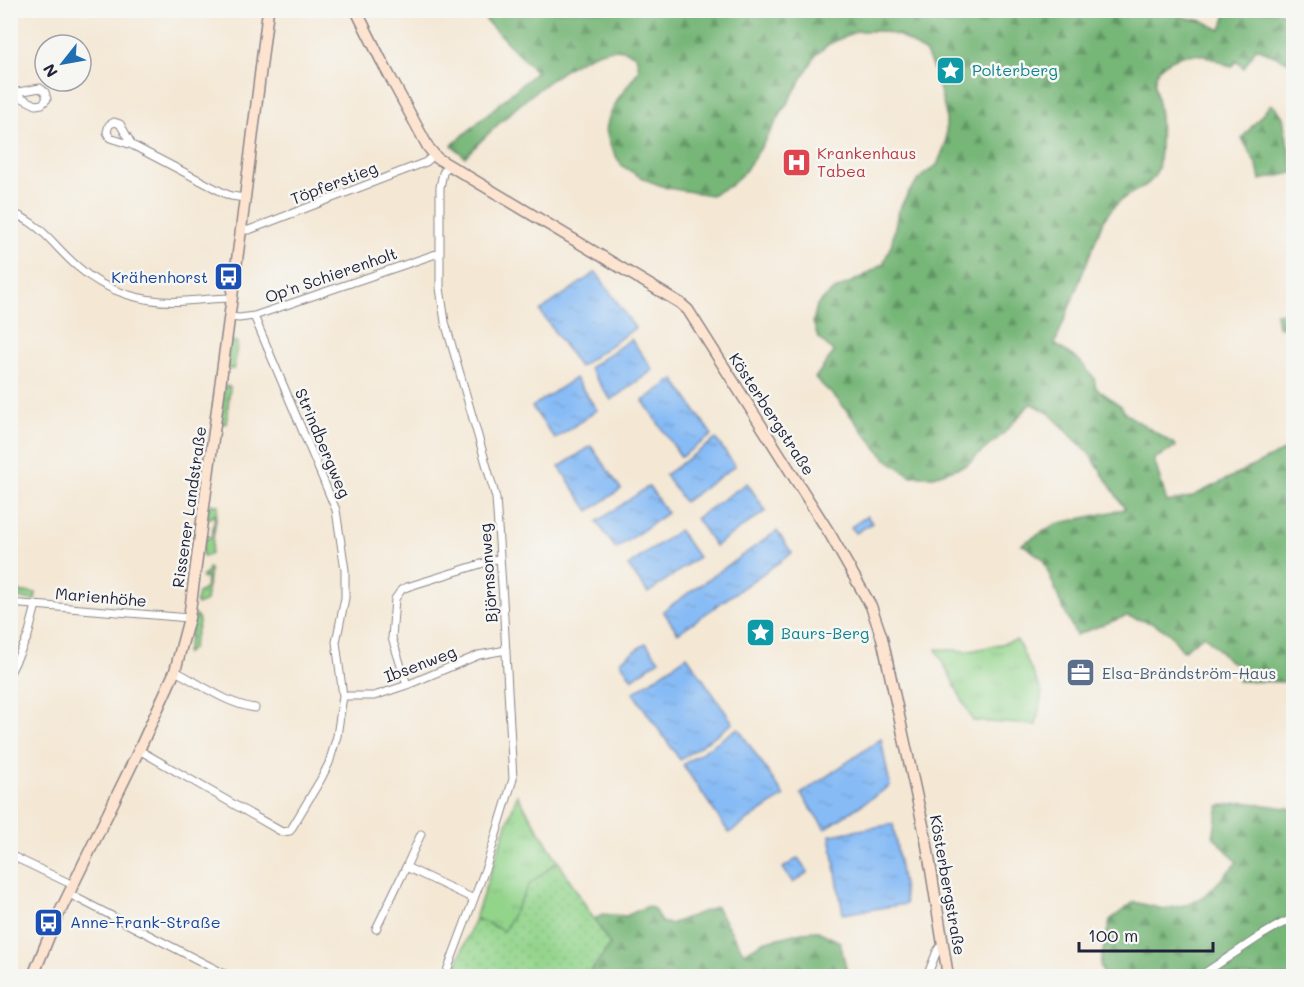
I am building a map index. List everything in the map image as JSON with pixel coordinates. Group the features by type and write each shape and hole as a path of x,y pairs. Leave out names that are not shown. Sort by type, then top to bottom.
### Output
{"street":[{"name":"Rissener Landstraße","path":"33,976 54,924 175,671 189,618 230,317 268,10"},
{"name":"Kösterbergstraße","path":"356,10 434,155 684,306 830,534 871,606 877,622 926,839 948,976"},
{"path":"132,145 224,193 245,198"},
{"name":"Töpferstieg","path":"241,230 249,230 426,162 434,155"},
{"name":"Björnsonweg","path":"445,976 487,864 513,779 496,498 445,322 441,288 440,187 443,173 448,165"},
{"path":"10,212 38,227 78,268 114,291 133,297 167,302 231,298"},
{"name":"Op'n Schierenholt","path":"230,317 254,315 439,253"},
{"name":"Strindbergweg","path":"139,750 282,832 290,831 321,779 329,763 337,736 343,696 336,642 345,598 345,570 336,510 254,315"},
{"path":"407,685 392,638 395,598 402,590 410,586 500,558"},
{"name":"Marienhöhe","path":"10,603 189,618"},
{"path":"10,673 28,636 36,605"},
{"name":"Ibsenweg","path":"343,696 374,696 479,656 506,650"},
{"path":"175,671 232,702 255,708"},
{"path":"376,929 421,834"},
{"path":"10,855 229,976"},
{"path":"405,867 474,899"},
{"path":"1200,976 1262,935 1293,918"},
{"path":"927,976 937,951 943,946"}],"green space":[{"path":"479,11 1180,11 1183,17 1203,21 1221,30 1227,11 1279,11 1293,21 1293,64 1256,48 1244,68 1236,61 1231,67 1212,58 1193,54 1167,62 1160,68 1155,81 1160,121 1158,168 1148,183 1121,200 1103,221 1055,344 1080,361 1094,378 1096,388 1121,406 1126,414 1174,444 1176,447 1154,459 1167,502 1191,497 1293,444 1294,681 1291,682 1238,681 1243,669 1229,661 1204,635 1183,651 1169,633 1155,624 1126,616 1076,635 1043,559 1022,544 1056,524 1125,509 1091,456 1049,413 1031,403 1003,434 966,465 934,476 911,476 885,458 838,400 815,378 834,352 818,337 813,322 817,305 833,291 883,264 891,246 898,212 908,193 922,176 937,165 946,143 946,115 937,78 926,53 900,36 881,31 857,31 829,44 816,55 745,171 730,186 711,195 667,188 644,179 622,166 611,148 606,130 609,117 618,99 639,70 636,55 623,50 605,51 584,59 561,72 516,108 465,157 452,145 536,72"},
{"path":"1271,104 1283,117 1293,173 1260,180 1257,166 1242,138"},
{"path":"1293,312 1293,326 1278,327 1276,313"},
{"path":"231,340 237,343 234,369 227,369"},
{"path":"225,386 230,387 226,424 220,423"},
{"path":"209,505 218,505 211,552 205,556 202,555 204,540 212,536 215,515 207,519"},
{"path":"208,568 210,569 206,601 197,605 198,593 206,588 207,577 203,579 202,577 207,573"},
{"path":"11,591 36,593 35,600 11,598"},
{"path":"195,615 199,622 192,649 186,653"},
{"path":"1017,640 1042,692 1036,725 973,721 936,649 971,651"},
{"path":"517,795 558,861 529,885 504,932 475,918"},
{"path":"1245,802 1293,809 1293,976 1104,976 1100,964 1110,920 1134,902 1164,909 1198,900 1212,889 1237,862 1213,836 1219,806"},
{"path":"558,861 610,945 587,976 452,976 475,918 504,931 529,885"},
{"path":"648,906 654,909 661,922 670,924 716,907 744,953 763,942 802,932 818,931 840,942 848,976 587,976 610,945 595,919 602,914 626,916"}],"water":[{"path":"596,272 635,328 579,367 540,311"},
{"path":"631,339 653,370 611,400 589,368"},
{"path":"575,378 597,410 555,439 532,407"},
{"path":"674,379 712,435 681,457 643,401"},
{"path":"716,439 735,466 684,502 665,475"},
{"path":"591,446 621,489 589,511 559,467"},
{"path":"747,483 766,511 715,546 696,518"},
{"path":"649,486 667,513 616,549 597,522"},
{"path":"867,516 872,523 856,533 851,527"},
{"path":"679,530 698,557 648,593 628,566"},
{"path":"777,531 792,553 678,633 663,611"},
{"path":"646,643 659,660 632,679 620,661"},
{"path":"687,656 733,723 680,760 633,693"},
{"path":"738,728 784,796 729,833 683,765"},
{"path":"881,739 890,786 825,829 801,794"},
{"path":"893,824 906,904 843,914 830,835"},
{"path":"798,858 808,872 793,883 783,868"}],"place":[{"name":"Polterberg","path":"951,70"},
{"name":"Krankenhaus Tabea","path":"796,162"},
{"name":"Krähenhorst","path":"229,277"},
{"name":"Baurs-Berg","path":"760,633"},
{"name":"Elsa-Brändström-Haus","path":"1081,673"},
{"name":"Anne-Frank-Straße","path":"49,922"}]}
